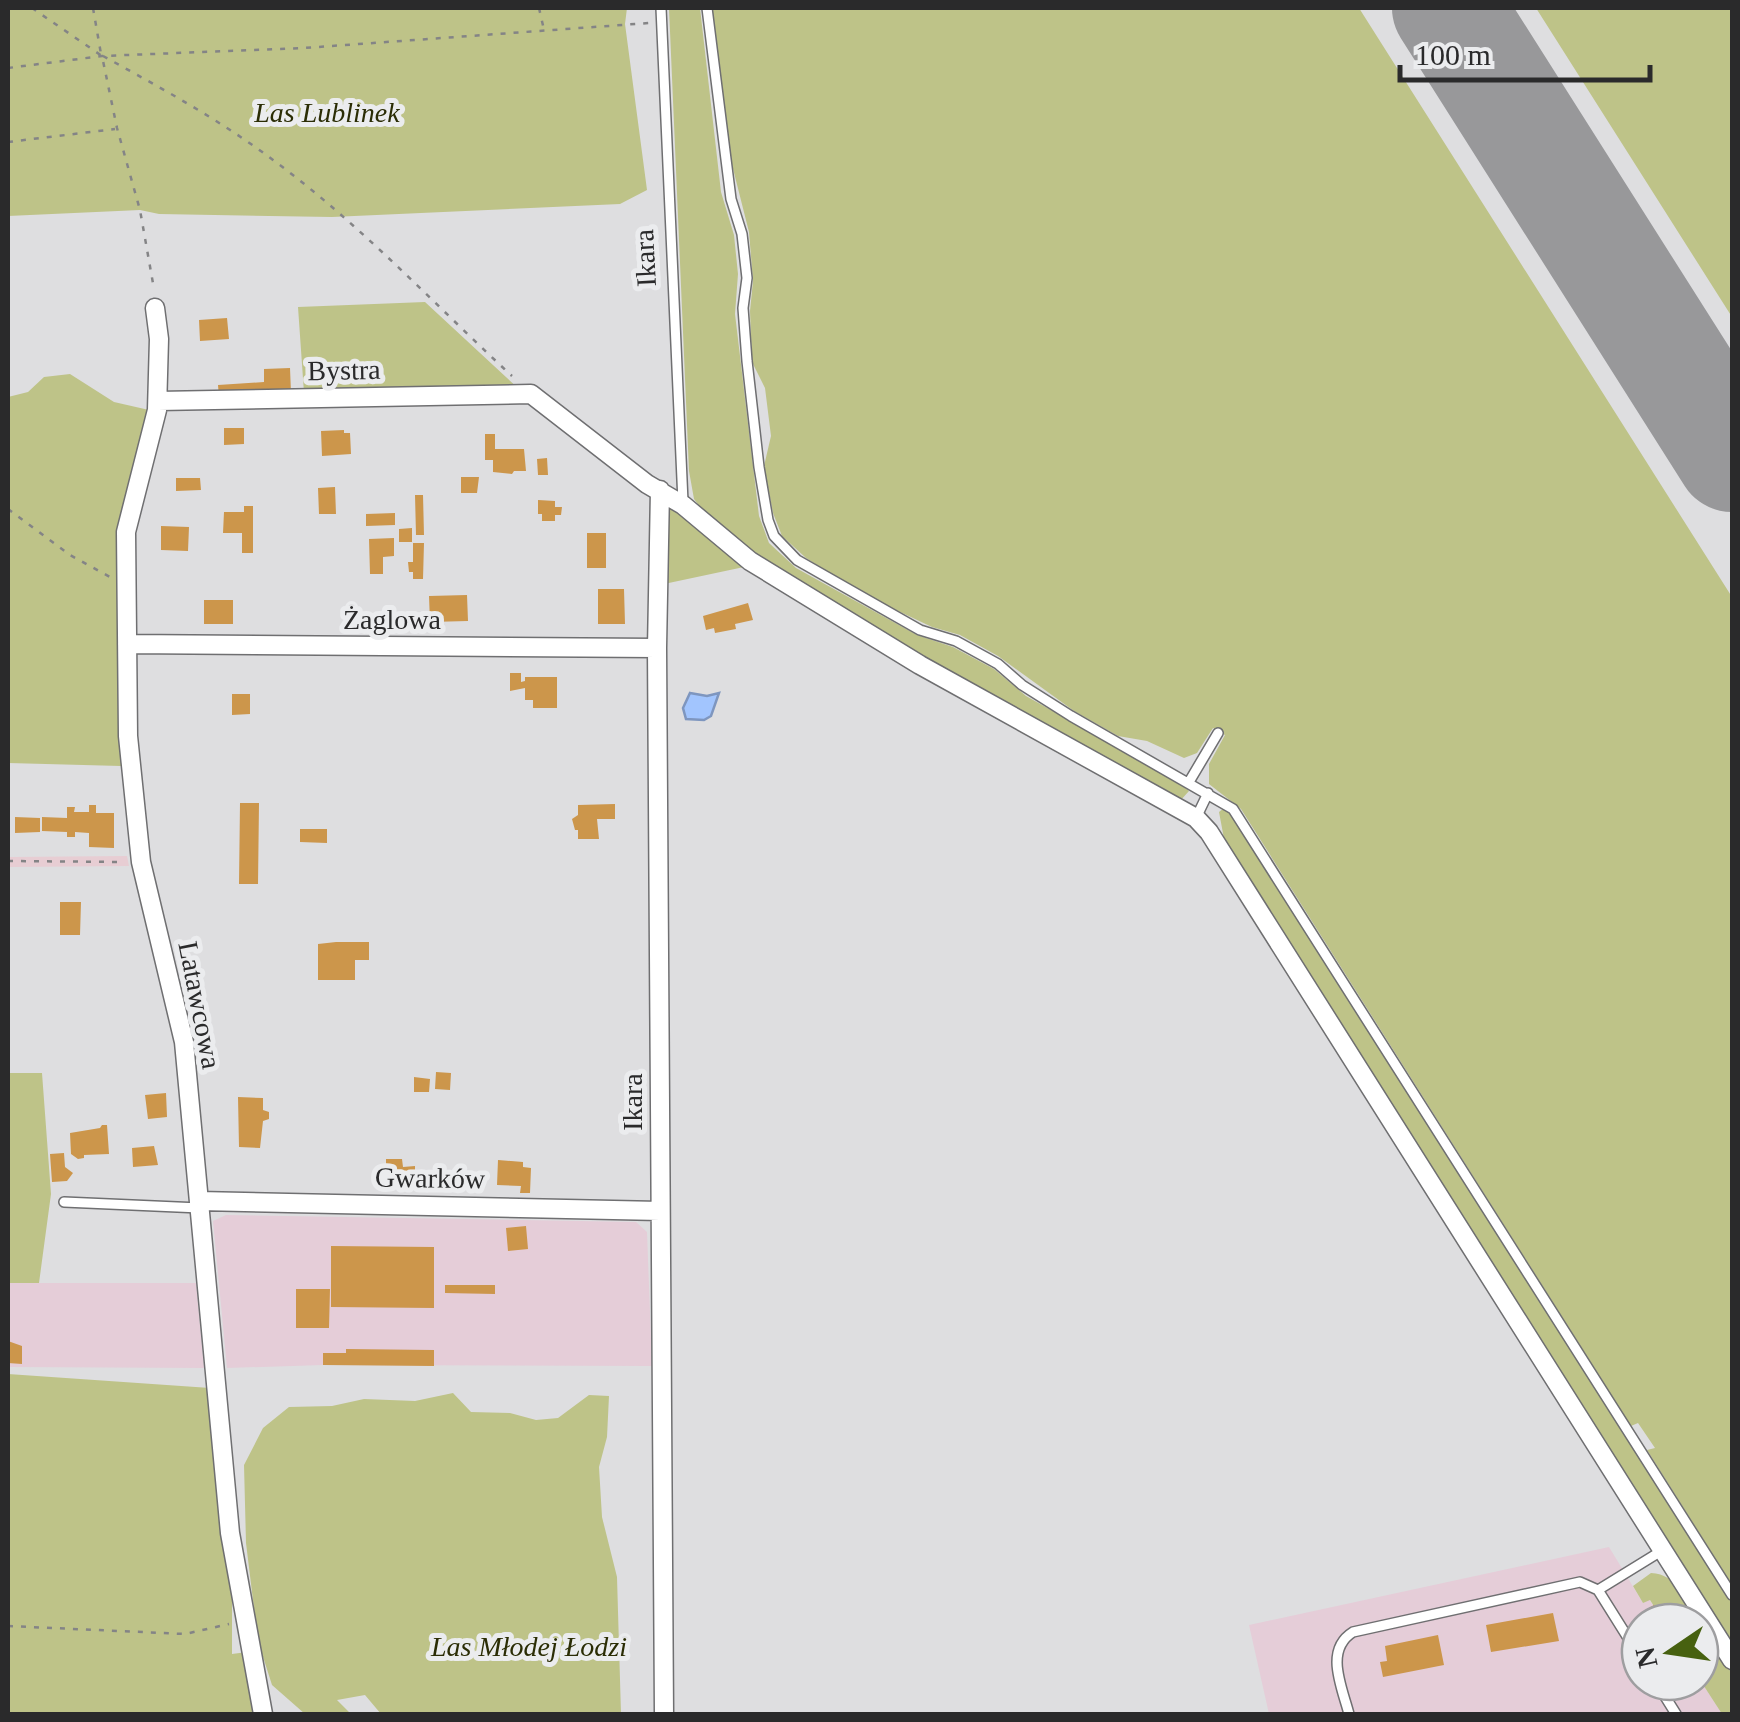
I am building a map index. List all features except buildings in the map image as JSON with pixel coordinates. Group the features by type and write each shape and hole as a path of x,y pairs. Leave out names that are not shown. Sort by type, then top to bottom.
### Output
{"street":[{"name":"Latawcowa","path":"155,308 158,401 128,514 128,736 141,862 184,1042 230,1533 263,1714"},
{"path":"531,394 646,484 683,505 750,560 920,665 1196,818 1209,832 1732,1660"},
{"name":"Bystra","path":"158,401 531,394"},
{"name":"Ikara","path":"660,490 657,648 664,1714"},
{"name":"Żaglowa","path":"127,644 657,648"},
{"name":"Gwarków","path":"199,1204 660,1211"}],"lane":[{"name":"Ikara","path":"661,8 683,505"},
{"path":"707,8 730,199 742,234 747,278 743,308 747,361 759,467 774,536 797,560 824,577 920,630 956,641 998,664 1043,698 1228,804 1732,1594"},
{"path":"1189,782 1218,733"},
{"path":"1196,818 1208,793"},
{"path":"64,1202 199,1204"},
{"path":"1598,1590 1663,1550"},
{"path":"1348,1714 1336,1650 1342,1639 1353,1632 1580,1582 1598,1590 1620,1625"}],"path":[{"path":"32,8 102,56 184,101 274,160 531,394"},
{"path":"94,8 117,128 148,246 155,308"},
{"path":"539,8 544,30"},
{"path":"8,68 102,56 304,48 661,22"},
{"path":"8,142 117,128"},
{"path":"8,509 70,555 126,585"},
{"path":"8,861 141,862"},
{"path":"8,1626 185,1634 245,1620"}],"shaded area":[{"path":"8,847 9,857 127,856 129,866 8,867"},
{"path":"226,1215 636,1222 647,1232 652,1366 227,1368 213,1221"},
{"path":"8,1283 196,1283 204,1368 8,1367"},
{"path":"1609,1547 1642,1602 1620,1602 1620,1702 1714,1702 1722,1714 1269,1714 1249,1625"}],"green space":[{"name":"Las Lublinek","path":"8,8 627,8 625,24 647,190 620,204 332,217 159,214 140,210 8,216"},
{"path":"669,8 700,8 721,192 734,235 738,274 735,314 759,516 769,543 796,568 917,635 953,647 994,669 1026,696 1179,782 1189,791 1180,801 922,660 757,558 694,499 689,471"},
{"path":"711,8 1359,8 1732,597 1732,1585 1647,1450 1655,1448 1638,1423 1631,1426 1241,809 1209,784 1209,764 1225,735 1213,728 1197,753 1184,758 1147,741 1118,736 1074,711 998,656 844,582 806,558 782,536 764,466 771,436 765,388 752,362 749,232 727,145"},
{"path":"1536,8 1732,8 1732,317"},
{"path":"425,302 520,390 304,393 298,307"},
{"path":"70,374 114,402 149,410 119,599 121,766 8,763 8,397 28,392 44,377"},
{"path":"672,504 744,567 664,584 666,505"},
{"path":"1224,808 1233,817 1732,1603 1732,1645 1720,1626 1720,1602 1705,1602 1225,844 1219,812"},
{"path":"8,1073 42,1073 51,1194 39,1283 8,1283"},
{"path":"8,1374 210,1388 220,1520 232,1596 232,1654 247,1652 256,1714 8,1714"},
{"name":"Las Młodej Łodzi","path":"453,1393 471,1412 510,1413 536,1420 558,1418 589,1395 609,1396 607,1437 599,1467 602,1517 617,1577 621,1714 381,1714 365,1695 337,1700 351,1714 305,1714 272,1685 258,1641 246,1543 244,1465 263,1428 289,1407 332,1406 364,1399 415,1401"},
{"path":"1651,1573 1660,1575 1675,1584 1688,1602 1642,1602 1633,1586"},
{"path":"1720,1654 1732,1674 1732,1714 1722,1714 1714,1702 1720,1702"}],"water":[{"path":"690,693 719,693 711,716 704,720 686,719 683,708"}],"runway":[{"path":"1448,8 1732,456"}]}
